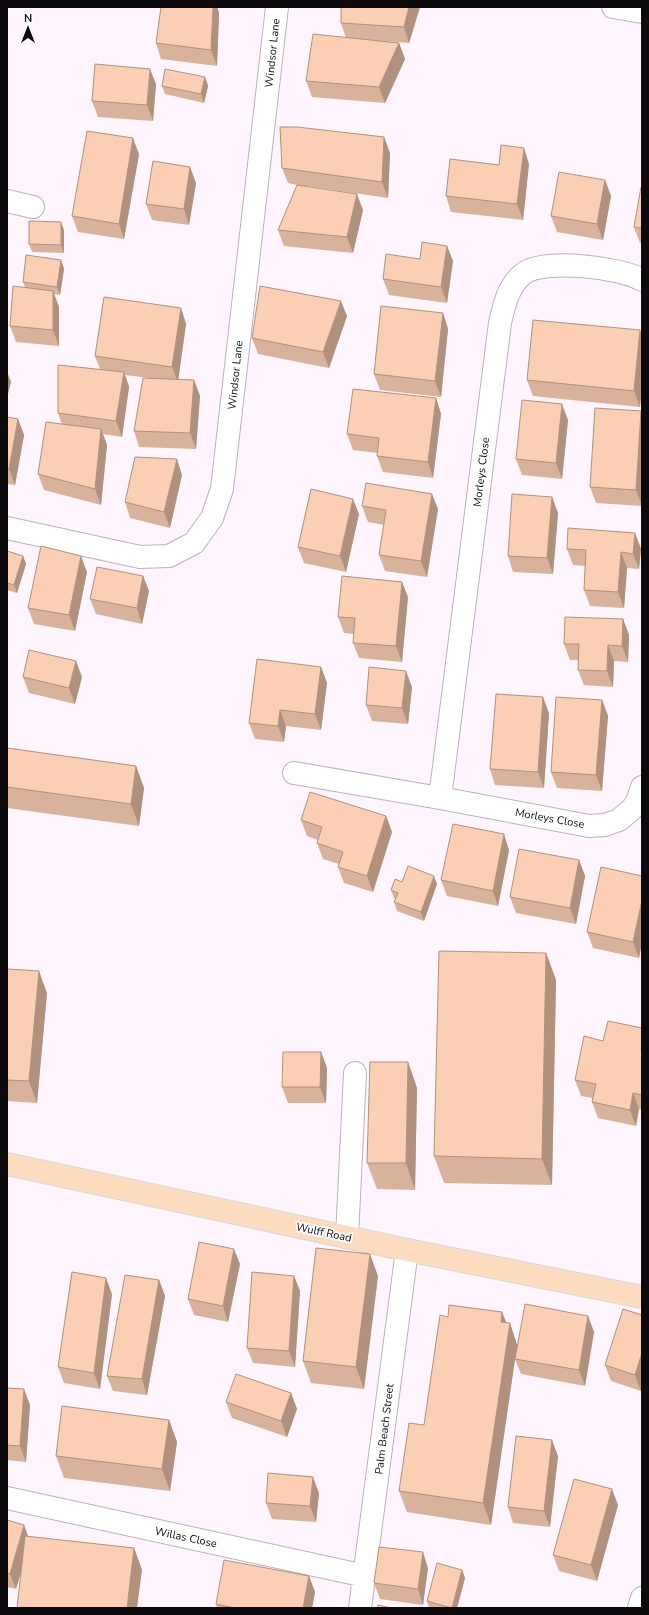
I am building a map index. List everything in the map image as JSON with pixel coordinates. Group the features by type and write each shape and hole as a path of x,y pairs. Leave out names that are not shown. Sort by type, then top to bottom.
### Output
{"main road":[{"name":"Wulff Road","path":"7,1164 407,1250 642,1297"}],"street":[{"name":"Windsor Lane","path":"7,528 140,557 169,556 194,543 212,518 222,489 277,7"},
{"path":"613,7 642,12"},
{"path":"7,201 33,207"},
{"name":"Morleys Close","path":"440,798 500,323 510,288 522,274 534,268 548,266 568,265 610,270 637,277 642,280"},
{"name":"Morleys Close","path":"294,773 440,798 589,826 605,825 619,820 632,809 637,802 642,787"},
{"path":"347,1237 355,1072"},
{"name":"Palm Beach Street","path":"360,1608 407,1250"},
{"name":"Willas Close","path":"7,1498 365,1576"},
{"path":"639,1608 642,1598"}],"building":[{"path":"161,7 213,7 211,50 156,43"},
{"path":"341,7 409,7 404,27 341,23"},
{"path":"313,34 399,43 379,87 306,81"},
{"path":"95,64 150,69 147,105 92,101"},
{"path":"165,69 205,77 201,94 162,86"},
{"path":"280,127 297,127 384,137 382,182 282,168"},
{"path":"87,131 133,138 119,224 72,216"},
{"path":"501,145 524,148 517,204 446,196 450,159 499,165"},
{"path":"153,161 190,167 184,209 146,204"},
{"path":"559,172 605,180 597,224 551,216"},
{"path":"297,185 357,194 347,237 278,230"},
{"path":"641,187 642,188 642,228 634,227"},
{"path":"29,221 61,222 61,245 29,244"},
{"path":"422,242 447,246 441,287 383,279 386,254 420,259"},
{"path":"26,255 61,260 57,287 23,282"},
{"path":"13,286 53,291 53,330 10,326"},
{"path":"260,286 341,301 323,352 252,338"},
{"path":"104,297 181,308 172,367 95,356"},
{"path":"381,306 443,313 435,381 374,374"},
{"path":"533,320 640,330 634,391 527,380"},
{"path":"58,365 124,372 116,421 58,413"},
{"path":"143,378 194,380 190,433 134,431"},
{"path":"353,389 436,398 428,462 377,456 379,438 347,434"},
{"path":"522,400 562,404 556,463 516,459"},
{"path":"595,408 641,411 636,490 590,487"},
{"path":"7,417 18,419 9,469 7,469"},
{"path":"46,422 101,429 95,489 38,474"},
{"path":"135,457 177,459 164,512 125,502"},
{"path":"366,483 432,494 421,561 379,555 386,510 362,506"},
{"path":"311,489 353,499 340,556 298,547"},
{"path":"512,494 552,497 547,558 508,556"},
{"path":"568,528 635,533 633,554 621,552 618,592 584,590 586,550 567,549"},
{"path":"41,546 81,556 69,615 28,608"},
{"path":"7,551 23,556 14,585 7,583"},
{"path":"97,567 143,576 137,608 90,599"},
{"path":"342,576 402,582 396,646 353,643 355,618 338,617"},
{"path":"565,617 623,619 622,646 608,645 607,671 578,670 579,644 564,644"},
{"path":"29,650 76,661 69,688 23,677"},
{"path":"257,659 321,667 315,714 280,710 278,726 249,723"},
{"path":"369,667 406,671 402,708 366,705"},
{"path":"496,694 543,697 538,772 490,769"},
{"path":"556,697 602,700 596,775 551,772"},
{"path":"7,748 136,766 131,804 7,787"},
{"path":"310,792 386,816 367,876 338,867 343,852 317,843 322,827 301,820"},
{"path":"453,824 504,834 493,891 441,880"},
{"path":"519,849 579,860 570,908 510,897"},
{"path":"408,866 434,876 421,912 394,902 398,893 391,890 395,879 402,882"},
{"path":"601,867 642,876 642,900 633,942 587,932"},
{"path":"439,951 546,953 542,1159 434,1156"},
{"path":"7,969 39,971 29,1081 7,1080"},
{"path":"608,1021 642,1028 642,1095 633,1093 630,1110 592,1102 596,1084 575,1080 584,1036 603,1041"},
{"path":"283,1052 321,1052 320,1087 282,1087"},
{"path":"370,1062 408,1062 406,1163 367,1163"},
{"path":"199,1242 234,1249 223,1306 188,1299"},
{"path":"316,1248 370,1254 356,1367 303,1361"},
{"path":"72,1272 106,1278 94,1373 58,1367"},
{"path":"252,1272 294,1276 289,1351 247,1348"},
{"path":"125,1275 159,1280 142,1379 107,1376"},
{"path":"525,1304 588,1316 579,1370 515,1359"},
{"path":"449,1305 502,1312 501,1322 510,1323 483,1503 399,1491 409,1423 424,1425 440,1315 448,1317"},
{"path":"623,1309 642,1315 642,1353 635,1375 605,1365"},
{"path":"236,1374 291,1393 281,1421 226,1402"},
{"path":"7,1388 24,1389 20,1446 7,1445"},
{"path":"62,1406 169,1420 162,1469 56,1456"},
{"path":"516,1436 552,1440 544,1511 508,1507"},
{"path":"268,1473 313,1477 310,1506 266,1503"},
{"path":"574,1479 612,1489 591,1565 553,1555"},
{"path":"7,1520 24,1525 10,1574 7,1573"},
{"path":"25,1536 134,1548 127,1608 17,1608"},
{"path":"379,1547 423,1552 418,1589 374,1583"},
{"path":"224,1560 309,1576 303,1608 235,1608 216,1604"},
{"path":"437,1563 462,1570 452,1608 427,1601"},
{"path":"378,1605 391,1608 377,1608"}]}
